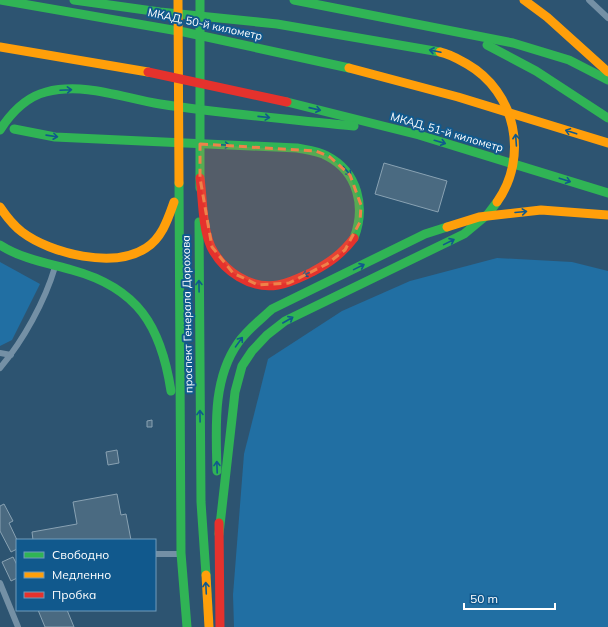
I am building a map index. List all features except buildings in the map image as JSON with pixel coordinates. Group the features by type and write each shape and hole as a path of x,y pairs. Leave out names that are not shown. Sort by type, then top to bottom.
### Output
{"main road":[{"name":"МКАД, 50-й километр","path":"0,0 109,17 287,53 447,94 608,144"},
{"path":"74,0 160,12 277,24 450,54 473,66 484,75 497,90 508,107 515,133 515,159 511,179 502,197 490,213 476,227 414,259 285,321 267,335 252,351 242,366 235,392 219,534"},
{"name":"проспект Генерала Дорохова","path":"178,0 181,554 186,627"},
{"name":"проспект Генерала Дорохова","path":"200,0 200,178 198,243 201,502 209,627"},
{"path":"294,0 532,48 571,62 608,80"},
{"path":"524,0 547,17 608,72"},
{"path":"463,34 507,54 608,118"},
{"name":"МКАД, 51-й километр","path":"0,47 100,64 277,100 401,131 500,159 608,194"},
{"path":"0,130 6,120 33,97 46,92 80,89 160,104 401,131"},
{"path":"14,129 55,137 297,148 316,151 341,164 350,175 357,188 361,205 360,222 355,236 345,250 327,264 289,283 273,286 258,285 246,281 233,273 220,260 212,247 207,231 200,178"},
{"path":"0,207 8,220 20,232 36,242 81,256 102,260 122,259 135,255 161,234 168,221 179,178"},
{"path":"220,627 216,410 218,389 231,353 256,321 272,309 425,234 454,224 479,217 541,210 608,215"},
{"path":"0,245 22,257 89,276 120,291 136,303 151,323 162,348 170,379 180,462"}],"lane":[{"path":"589,0 608,18"},
{"path":"0,368 11,355 42,301 55,267"},
{"path":"0,353 11,355"},
{"path":"156,554 181,554"},
{"path":"0,583 18,627"}],"highlighted area":[{"path":"200,144 316,151 330,157 350,175 361,205 360,222 345,250 327,264 289,283 258,285 233,273 212,247 200,178"}],"shaded area":[{"path":"497,258 572,262 608,271 608,627 234,627 233,595 244,454 268,359 342,311 410,281"},
{"path":"0,262 40,284 12,340 0,346"}],"traffic: fast":[{"path":"0,0 184,32 349,68"},
{"path":"74,0 160,12 277,24 440,52"},
{"path":"200,0 200,188"},
{"path":"294,0 513,43 569,60 608,80"},
{"path":"487,45 536,71 608,118"},
{"path":"0,130 20,106 39,94 60,89 103,92 184,108 354,126"},
{"path":"287,102 419,135 608,193"},
{"path":"14,129 55,137 297,148 320,153 338,163 346,171 357,191 359,214 358,226 354,238"},
{"path":"179,183 181,553 187,627"},
{"path":"219,534 235,392 242,366 252,351 267,335 285,321 464,234 488,214 497,202"},
{"path":"199,222 201,502 206,575"},
{"path":"217,471 216,422 220,389 230,357 245,334 272,309 425,234 447,227"},
{"path":"0,245 17,254 95,278 114,287 130,299 153,329 161,347 171,391"}],"traffic: slow":[{"path":"178,0 179,183"},
{"path":"524,0 547,17 608,72"},
{"path":"0,47 148,72"},
{"path":"440,52 451,55 484,76 497,91 506,108 512,127 514,146 513,165 507,184 497,202"},
{"path":"349,68 458,97 608,143"},
{"path":"0,207 7,217 22,232 34,240 49,247 66,252 100,258 133,254 152,244 164,228 174,202"},
{"path":"447,227 479,217 541,210 608,215"},
{"path":"206,575 209,627"}],"traffic: jam":[{"path":"148,72 287,102"},
{"path":"200,178 204,222 211,247 216,256 230,271 248,282 268,286 295,280 330,262 345,249 354,238"},
{"path":"219,523 220,627"}]}
